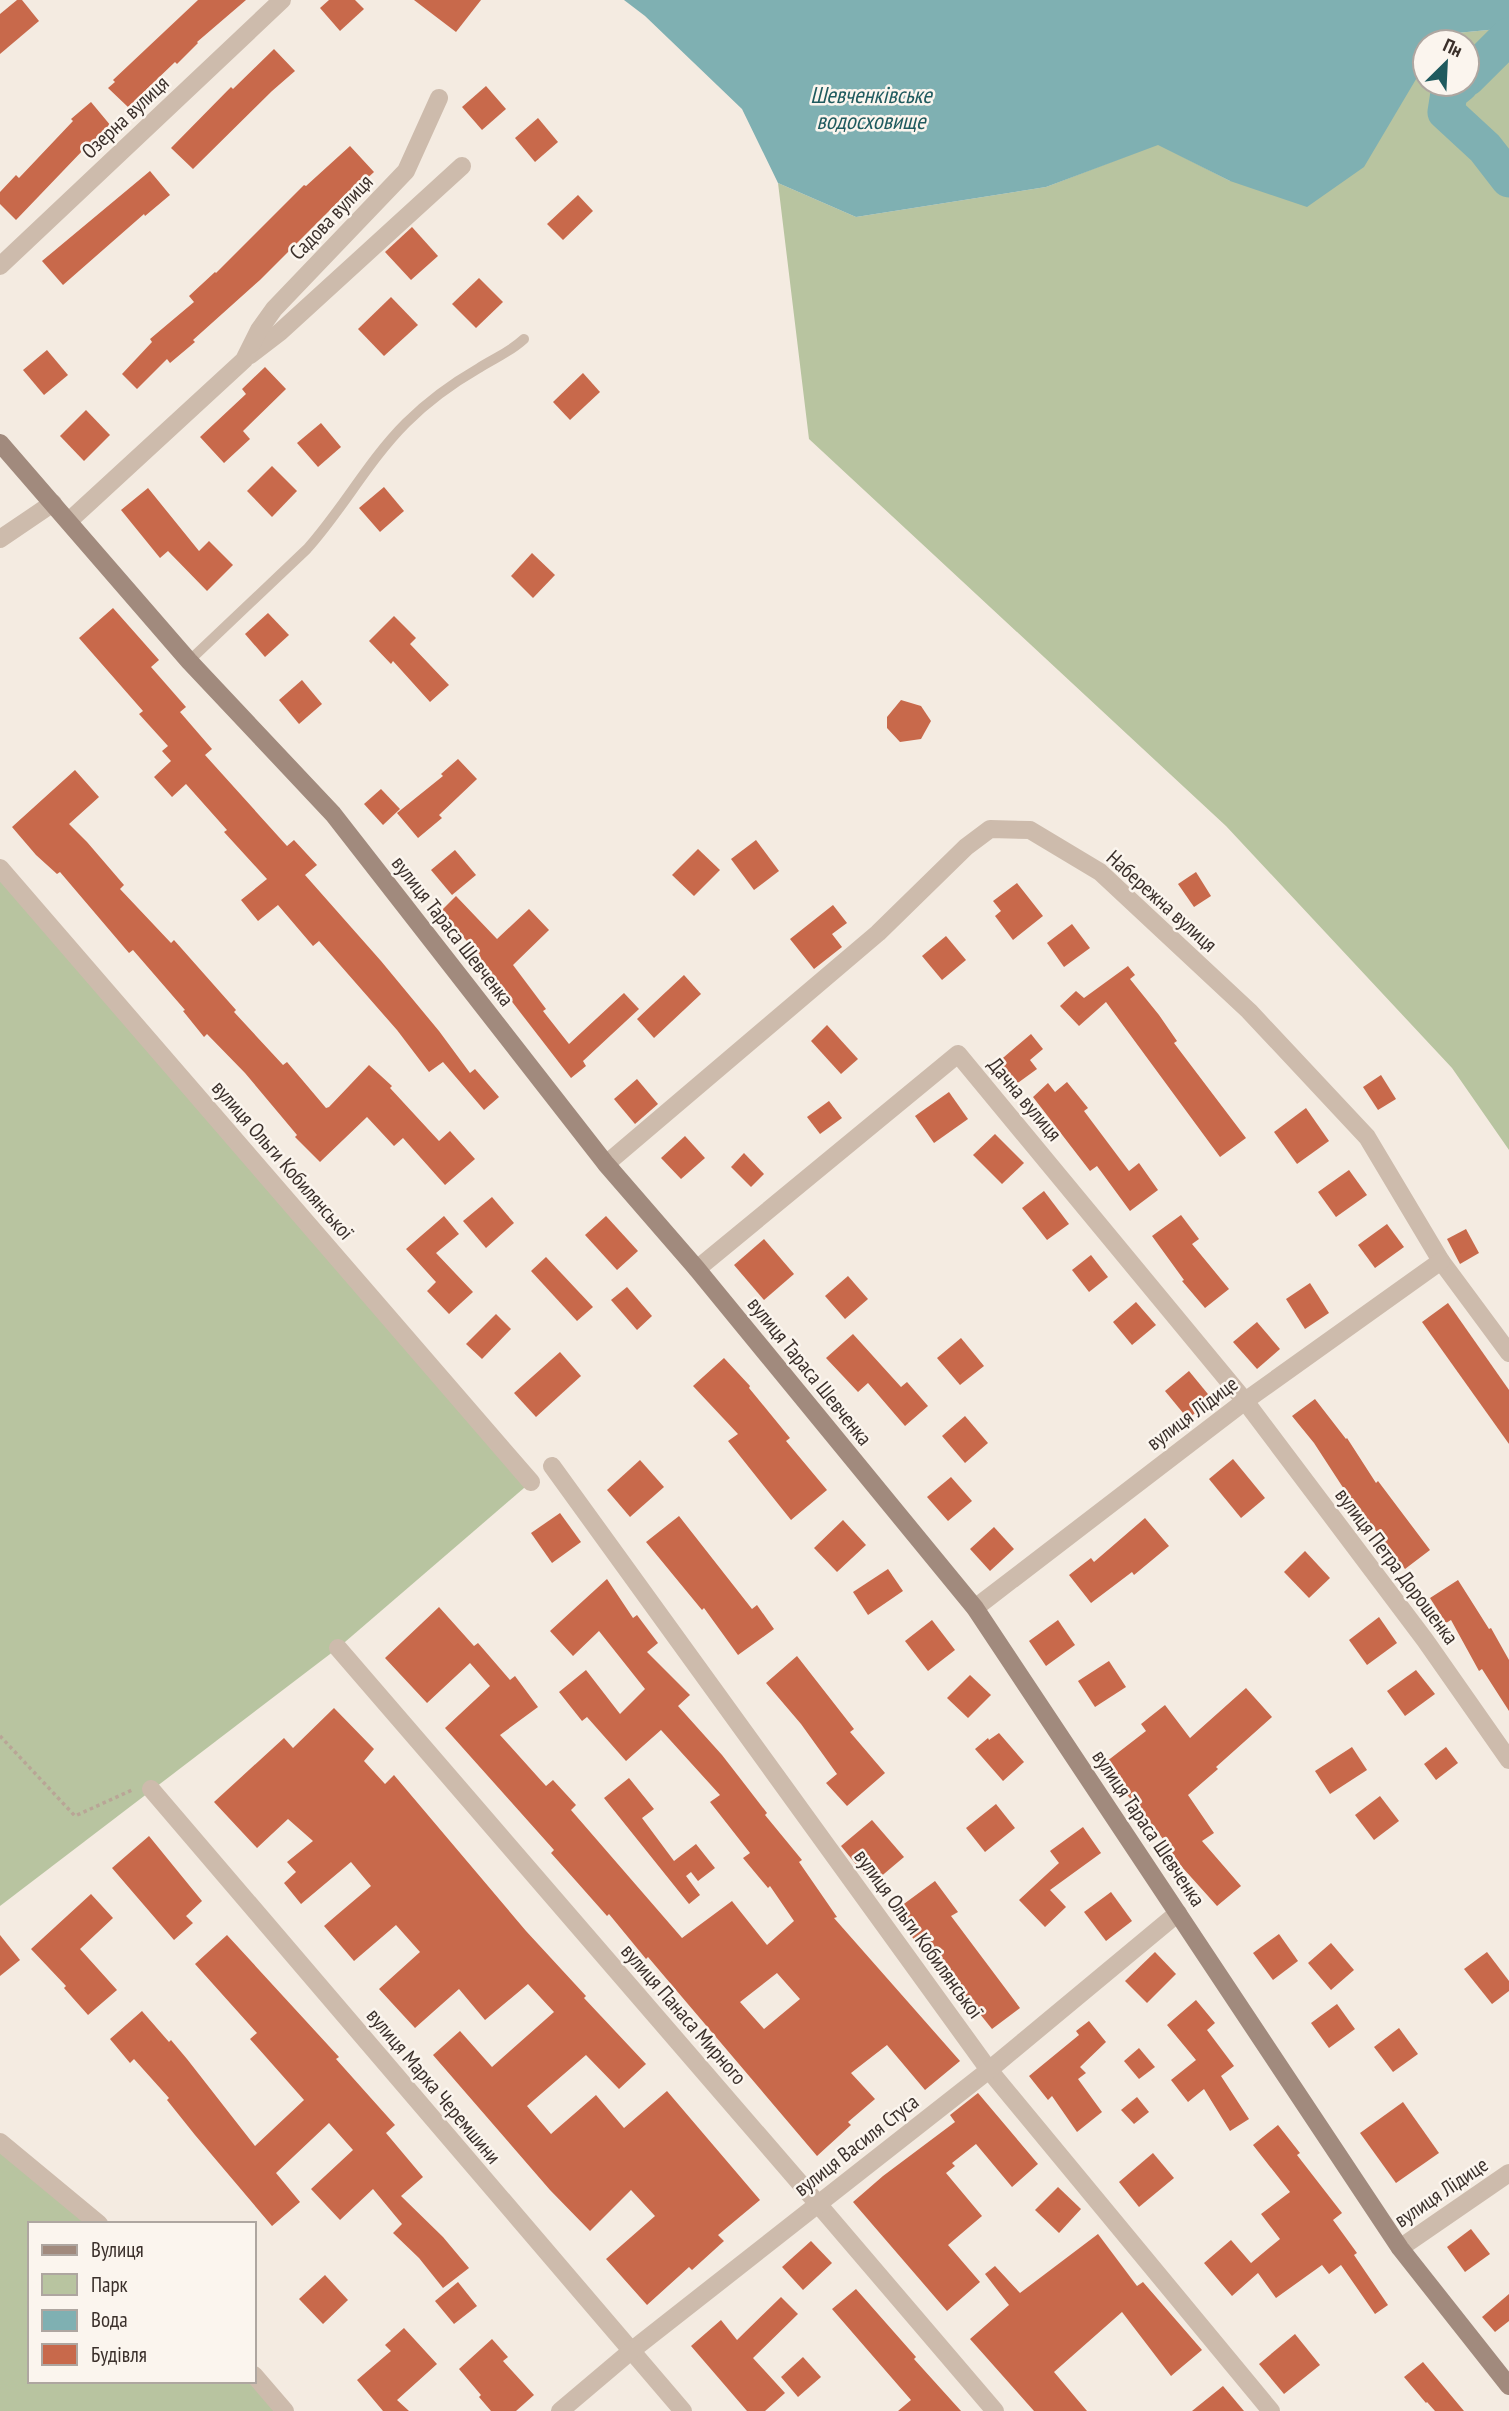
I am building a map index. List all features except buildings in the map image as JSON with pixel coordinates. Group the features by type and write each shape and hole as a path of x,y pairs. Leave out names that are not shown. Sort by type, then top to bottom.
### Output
{"main road":[{"name":"вулиця Тараса Шевченка","path":"0,443 190,661 333,814 606,1164 697,1269 975,1608 1400,2248 1509,2386"}],"street":[{"name":"Озерна вулиця","path":"0,266 282,0"},
{"name":"Садова вулиця","path":"244,360 258,330 274,309 406,171 439,98"},
{"name":"Садова вулиця","path":"69,521 244,360 280,332 462,166"},
{"path":"0,539 53,503"},
{"name":"Набережна вулиця","path":"606,1164 878,933 965,847 990,830 1030,830 1100,872 1249,1011 1367,1137 1441,1261 1509,1353"},
{"name":"вулиця Ольги Кобилянської","path":"0,868 531,1482"},
{"name":"Дачна вулиця","path":"697,1269 958,1054 1245,1401"},
{"name":"вулиця Лідице","path":"975,1608 1245,1401 1441,1261"},
{"name":"вулиця Петра Дорошенка","path":"1245,1401 1426,1640 1509,1760"},
{"name":"вулиця Ольги Кобилянської","path":"552,1466 989,2070 1272,2411"},
{"name":"вулиця Панаса Мирного","path":"338,1648 995,2411"},
{"name":"вулиця Марка Черемшини","path":"151,1789 683,2411"},
{"name":"вулиця Василя Стуса","path":"560,2411 631,2351 989,2070 1178,1913"},
{"path":"0,2142 97,2222"},
{"name":"вулиця Лідице","path":"1400,2248 1509,2173"},
{"path":"256,2377 285,2411"}],"lane":[{"path":"190,661 307,550 325,529 360,477 405,424 443,390 509,352 524,339"}],"path":[{"path":"0,1736 75,1816 130,1790 151,1789"}],"green space":[{"path":"1509,28 1509,1150 1452,1068 1226,826 809,439 778,183 856,217 1046,187 1158,144 1230,181 1411,82 1411,98 1481,98 1481,31"},
{"path":"0,868 531,1482 338,1648 0,1906"},
{"path":"0,2142 97,2222 28,2222 28,2383 256,2383 285,2411 0,2411"}],"water":[{"name":"Шевченківське водосховище","path":"624,0 1509,0 1509,28 1481,31 1481,28 1411,28 1411,88 1364,167 1307,207 1230,181 1158,145 1046,187 856,217 778,183 742,109 645,16"}],"waterway":[{"path":"1481,64 1509,36"},
{"path":"1448,98 1446,112 1485,148 1509,179"}]}
